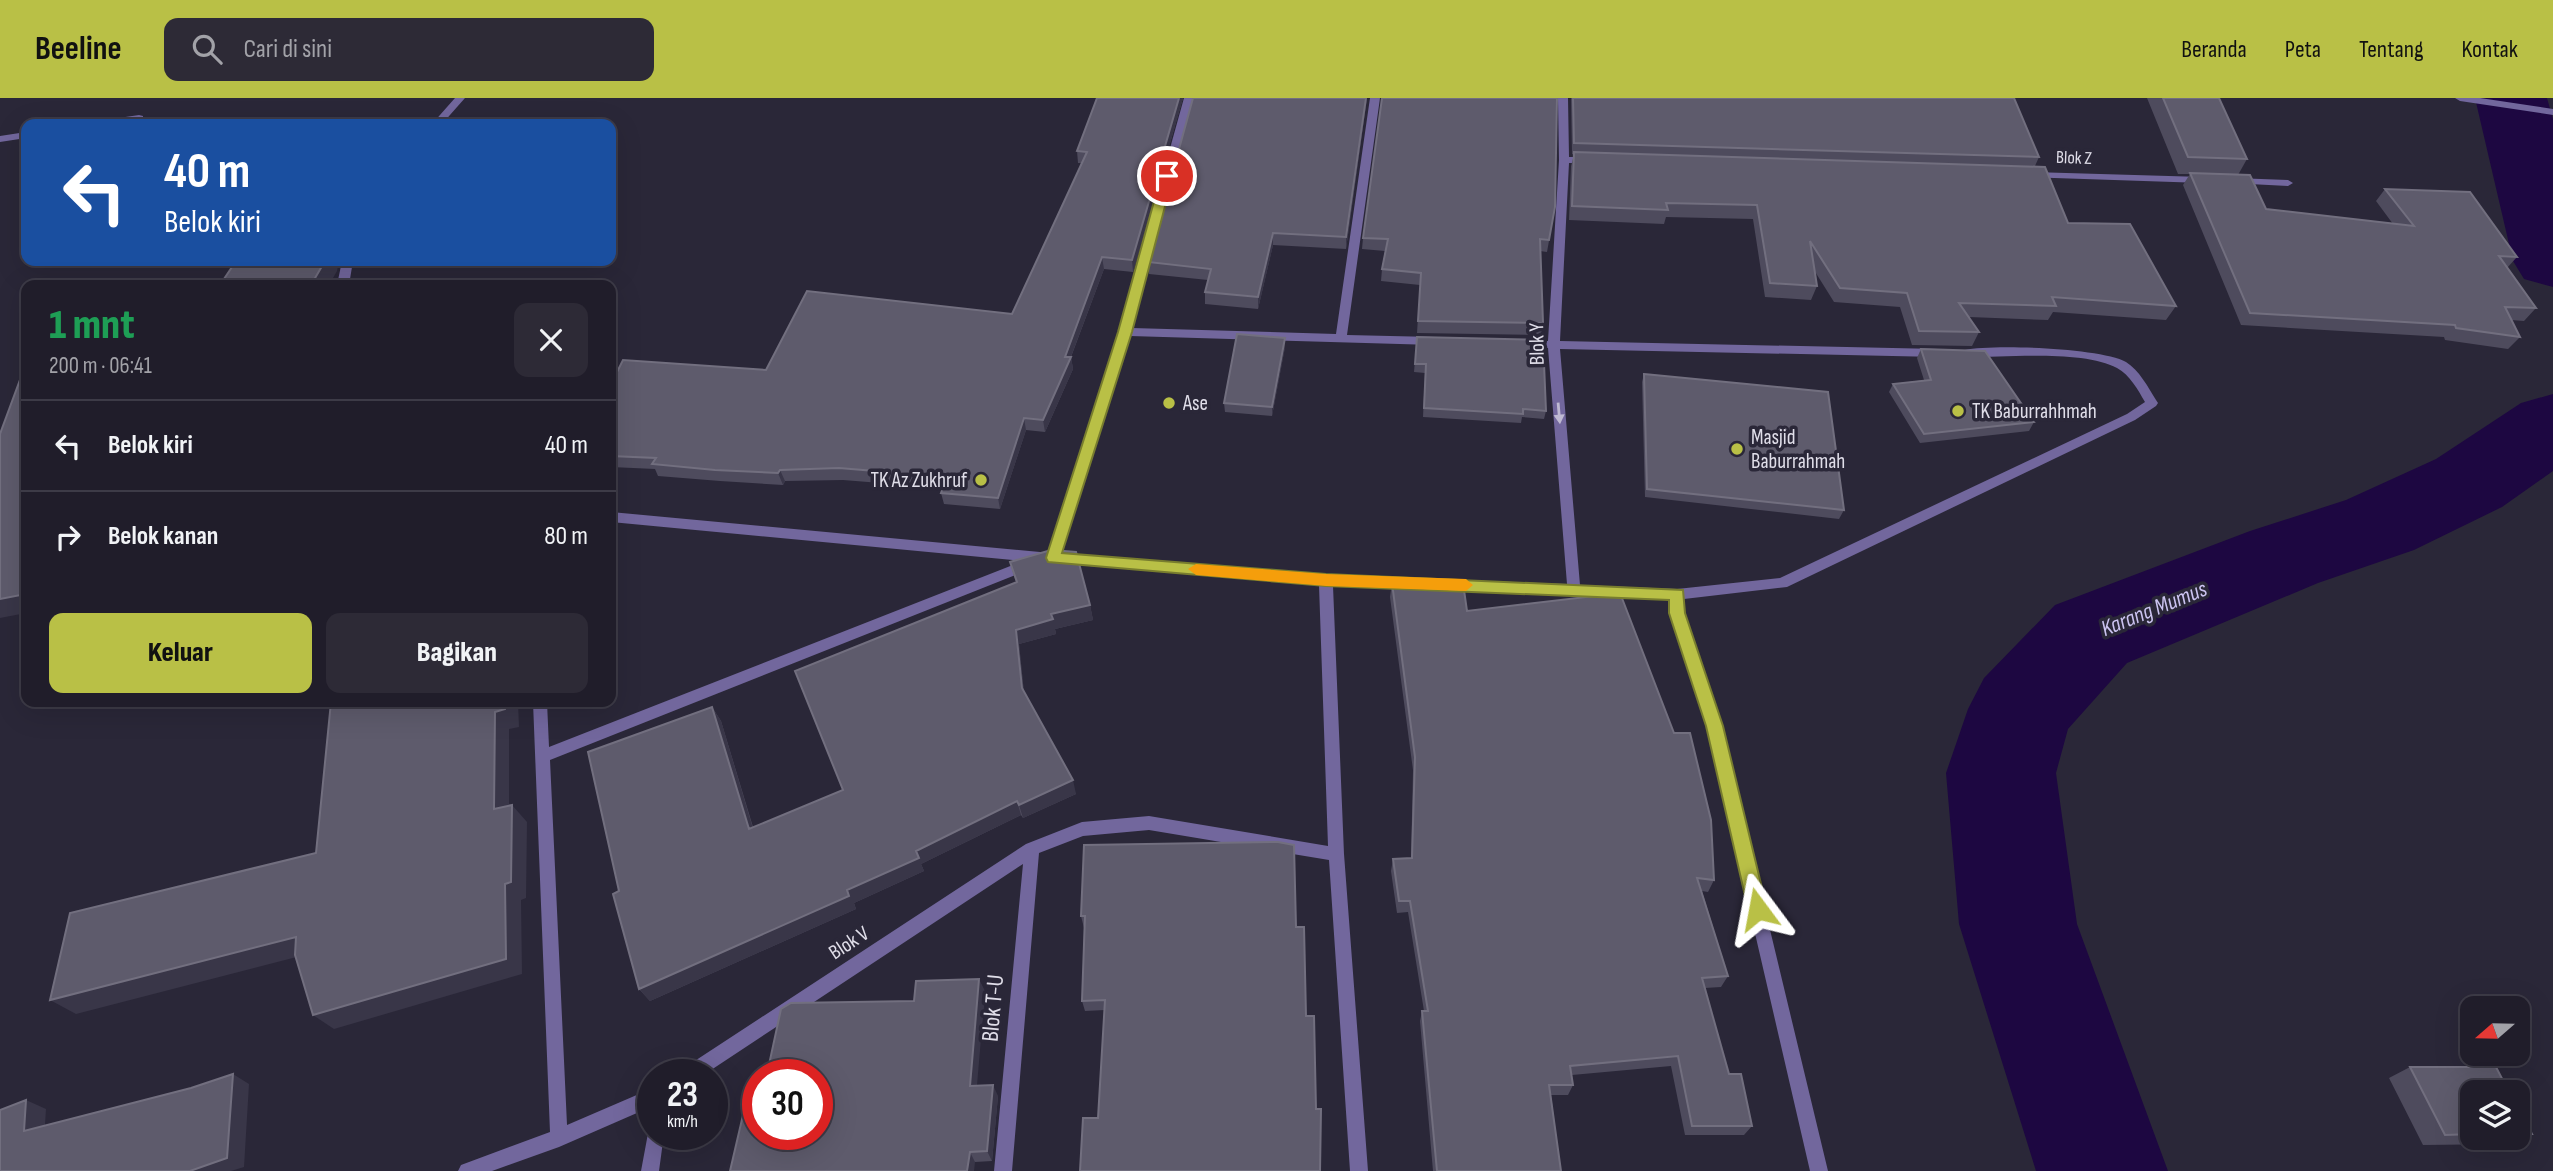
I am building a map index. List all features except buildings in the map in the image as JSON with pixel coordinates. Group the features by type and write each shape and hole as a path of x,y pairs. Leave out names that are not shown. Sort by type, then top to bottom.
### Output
{"street":[{"path":"441,119 460,98"},
{"path":"542,756 1049,557 1125,332 1189,98"},
{"path":"1341,339 1375,98"},
{"name":"Blok Y","path":"1563,98 1564,160 1554,345 1574,589"},
{"path":"2460,98 2553,112"},
{"path":"132,119 139,118"},
{"path":"0,139 21,136"},
{"path":"1564,160 1606,161"},
{"name":"Blok Z","path":"2021,174 2211,180"},
{"path":"2224,181 2288,183"},
{"path":"1125,332 1448,342"},
{"path":"616,517 1326,580 1677,594 1782,583 1802,576 2017,469 2131,417 2152,403 2141,385 2120,365 2065,355 1514,344"},
{"path":"1326,580 1336,854 1359,1171"},
{"path":"1677,594 1677,613 1714,726 1819,1171"},
{"path":"540,707 562,1136"},
{"name":"Blok V","path":"713,1059 1032,849 1082,829 1149,823 1336,854"},
{"name":"Blok T-U","path":"1003,1171 1032,849"},
{"path":"467,1171 562,1136 637,1104"},
{"path":"650,1171 653,1150"}],"waterway":[{"name":"Karang Mumus","path":"2511,98 2553,261"},
{"name":"Karang Mumus","path":"2102,1171 2018,924 2001,773 2021,709 2091,634 2284,557 2380,525 2469,483 2553,426"}],"slow traffic":[{"path":"1196,569 1326,580 1466,585"}],"place":[{"name":"Ase","path":"1169,403"},
{"name":"TK Baburrahhmah","path":"1958,411"},
{"name":"Masjid Baburrahmah","path":"1737,449"},
{"name":"TK Az Zukhruf","path":"981,480"}],"route":[{"path":"1167,176 1125,332 1053,558 1326,580 1677,594 1677,613 1714,726 1758,909"}]}
